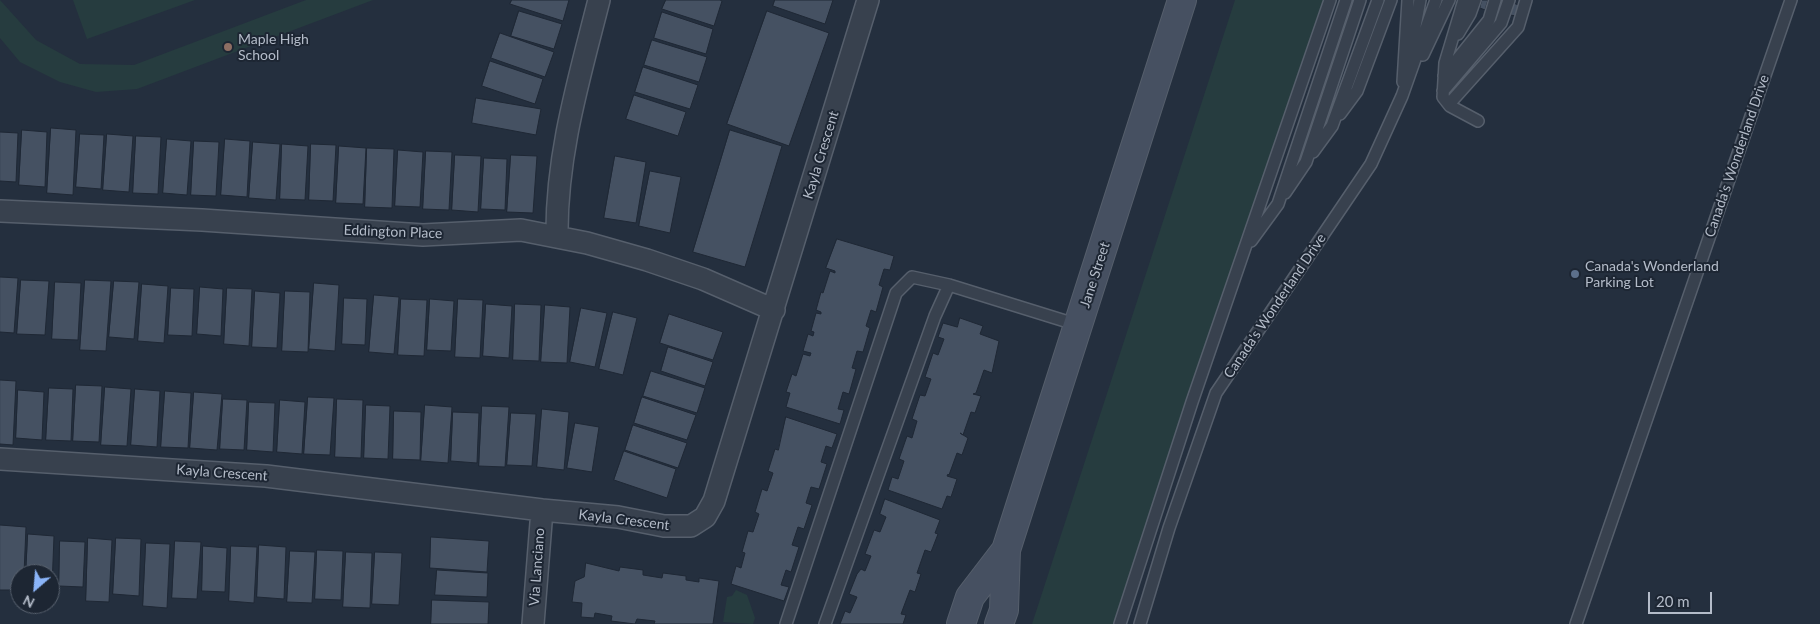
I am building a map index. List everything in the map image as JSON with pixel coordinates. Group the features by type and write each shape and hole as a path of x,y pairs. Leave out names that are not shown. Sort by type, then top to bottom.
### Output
{"main road":[{"name":"Jane Street","path":"999,624 1004,610 1006,550 1182,0"},
{"name":"Jane Street","path":"961,624 970,597 1006,550"}],"street":[{"path":"557,237 556,204 560,163 568,120 599,0"},
{"name":"Kayla Crescent","path":"0,459 266,476 542,510 618,517 664,526 691,526 705,516 714,501 868,0"},
{"name":"Eddington Place","path":"0,211 202,220 424,236 521,230 596,245 693,276 774,310"},
{"name":"Via Lanciano","path":"533,624 542,510"}],"lane":[{"path":"1120,624 1330,0"},
{"path":"1278,204 1346,0"},
{"path":"1306,162 1360,0"},
{"path":"1332,126 1378,0"},
{"path":"1244,252 1356,91 1391,0"},
{"path":"1402,96 1408,0"},
{"path":"1402,96 1420,0"},
{"name":"Canada's Wonderland Drive","path":"1140,624 1169,528 1216,394 1371,164 1402,96 1436,0"},
{"path":"1402,96 1449,0"},
{"path":"1464,0 1445,62 1443,97 1449,104 1478,121"},
{"path":"1450,46 1470,14 1475,0"},
{"path":"1444,76 1489,20 1495,0"},
{"path":"1444,91 1502,23 1509,0"},
{"path":"1449,104 1518,27 1526,0"},
{"name":"Canada's Wonderland Drive","path":"1576,624 1791,0"},
{"path":"786,624 896,293 912,277 949,285 1078,325"},
{"path":"825,624 935,316 949,285"}],"green space":[{"path":"0,0 36,40 80,64 134,65 306,0 373,0 137,89 96,92 60,82 20,62 0,38"},
{"path":"73,0 195,0 87,39"},
{"path":"1235,0 1325,0 1117,624 1032,624"},
{"path":"736,590 747,595 755,618 753,624 723,622 727,597 732,596"}],"building":[{"path":"512,0 569,0 563,21 510,4"},
{"path":"666,0 722,1 714,26 662,9"},
{"path":"775,0 833,0 825,24 773,6"},
{"path":"1482,0 1488,0 1485,10 1480,8"},
{"path":"1513,3 1519,5 1516,16 1510,15"},
{"path":"519,11 562,24 554,49 511,36"},
{"path":"767,11 829,33 789,146 727,124"},
{"path":"662,12 713,29 706,54 654,38"},
{"path":"500,33 554,52 545,77 491,58"},
{"path":"652,40 707,57 699,82 644,65"},
{"path":"490,61 543,79 535,104 482,86"},
{"path":"643,67 698,85 690,109 635,92"},
{"path":"634,95 686,112 678,136 626,119"},
{"path":"476,98 541,109 536,135 472,123"},
{"path":"51,128 76,130 73,195 47,193"},
{"path":"22,130 47,132 45,187 19,185"},
{"path":"730,130 782,146 745,267 693,252"},
{"path":"0,132 18,133 16,182 0,181"},
{"path":"80,134 104,135 101,189 76,187"},
{"path":"107,134 133,136 129,192 103,190"},
{"path":"136,136 161,137 158,194 133,193"},
{"path":"167,139 191,141 187,195 163,193"},
{"path":"225,139 250,141 247,197 221,195"},
{"path":"194,141 219,142 216,196 191,195"},
{"path":"253,142 280,144 276,200 249,198"},
{"path":"282,144 308,146 305,200 280,199"},
{"path":"311,144 336,145 333,201 309,200"},
{"path":"339,146 366,148 363,204 336,203"},
{"path":"367,148 394,149 392,208 365,207"},
{"path":"398,150 423,152 420,207 395,206"},
{"path":"426,151 452,152 449,210 423,209"},
{"path":"455,155 481,156 478,212 452,210"},
{"path":"511,155 537,156 533,213 507,212"},
{"path":"615,156 646,162 636,223 604,218"},
{"path":"484,158 507,159 505,210 481,209"},
{"path":"650,171 681,177 670,233 639,226"},
{"path":"837,239 894,256 890,270 884,269 879,285 883,287 876,312 871,310 866,326 870,328 863,352 857,351 852,368 856,369 849,394 843,392 838,409 844,410 840,424 786,407 790,393 786,392 792,374 796,376 803,354 810,356 811,353 803,351 808,334 813,336 814,332 811,331 816,313 821,314 821,312 816,310 821,292 823,293 830,271 835,273 835,271 826,268"},
{"path":"0,277 18,278 14,333 0,332"},
{"path":"21,280 49,281 45,335 17,334"},
{"path":"85,280 111,281 106,351 80,350"},
{"path":"114,281 139,282 134,339 109,337"},
{"path":"55,282 81,283 78,340 52,339"},
{"path":"314,283 339,285 335,351 309,349"},
{"path":"142,284 168,286 164,343 138,341"},
{"path":"200,287 223,289 221,336 197,334"},
{"path":"171,288 194,289 192,336 168,335"},
{"path":"227,288 252,289 249,346 224,344"},
{"path":"255,291 280,293 277,348 252,347"},
{"path":"285,291 310,292 308,352 282,351"},
{"path":"374,295 399,297 394,354 369,352"},
{"path":"344,298 367,299 365,345 342,344"},
{"path":"401,299 427,300 424,356 398,355"},
{"path":"430,299 454,301 451,351 427,350"},
{"path":"458,299 483,300 480,358 455,357"},
{"path":"486,304 512,306 509,358 483,356"},
{"path":"515,304 541,305 539,361 513,360"},
{"path":"545,305 570,307 567,363 541,362"},
{"path":"581,308 607,313 595,367 570,362"},
{"path":"613,312 637,318 623,375 599,369"},
{"path":"669,314 723,332 713,360 660,343"},
{"path":"960,318 983,326 980,334 999,341 992,373 984,370 976,393 973,394 981,396 975,413 971,412 963,435 968,438 962,455 957,453 947,476 957,479 951,497 947,496 942,509 888,490 892,477 898,479 904,461 899,459 907,436 912,438 917,421 912,419 920,395 925,396 931,379 925,377 933,353 938,355 944,339 938,337 943,323 957,327"},
{"path":"668,347 713,362 705,386 661,371"},
{"path":"651,371 705,388 697,413 643,396"},
{"path":"0,380 16,381 13,445 0,444"},
{"path":"76,385 102,386 99,442 73,441"},
{"path":"105,387 131,389 127,446 101,445"},
{"path":"49,388 73,389 71,441 46,440"},
{"path":"135,389 160,391 157,447 131,445"},
{"path":"18,390 44,392 42,440 16,438"},
{"path":"165,391 191,393 188,448 161,447"},
{"path":"194,392 222,394 217,450 190,448"},
{"path":"308,397 334,398 330,455 304,454"},
{"path":"642,397 696,415 687,440 634,423"},
{"path":"223,399 247,400 244,450 220,449"},
{"path":"337,399 363,400 361,458 335,457"},
{"path":"280,400 305,402 302,454 277,452"},
{"path":"249,402 275,403 273,452 247,450"},
{"path":"366,405 390,406 388,459 364,458"},
{"path":"425,405 452,407 448,463 421,461"},
{"path":"482,406 509,407 505,467 479,466"},
{"path":"542,409 569,412 564,470 537,467"},
{"path":"394,411 421,412 420,460 393,459"},
{"path":"453,412 479,413 477,463 451,461"},
{"path":"511,413 536,414 532,466 507,465"},
{"path":"786,417 837,434 832,448 826,446 821,462 827,464 819,489 811,487 806,503 812,505 804,529 798,527 792,545 799,547 791,572 786,570 781,585 789,587 784,601 731,584 736,566 741,568 745,553 742,552 748,531 753,532 759,514 755,512 762,489 767,491 773,473 768,471 775,449 778,450"},
{"path":"575,423 599,427 592,472 567,468"},
{"path":"633,425 687,443 678,468 625,450"},
{"path":"624,451 676,469 667,498 614,480"},
{"path":"885,499 940,520 935,533 938,534 931,552 925,550 917,573 921,574 915,592 910,590 901,614 906,615 903,624 840,624 845,611 850,613 857,597 849,594 857,574 861,569 865,571 871,556 865,554 874,530 880,532 886,517 880,514"},
{"path":"0,525 26,527 24,564 10,564 10,590 0,590"},
{"path":"28,534 54,536 53,564 26,564"},
{"path":"431,537 489,541 487,572 430,568"},
{"path":"88,538 112,540 109,602 86,601"},
{"path":"116,538 141,539 139,596 113,594"},
{"path":"60,541 85,542 83,587 60,586"},
{"path":"175,541 201,542 197,599 172,598"},
{"path":"146,543 170,544 167,608 143,606"},
{"path":"259,545 286,547 284,599 257,597"},
{"path":"203,546 227,548 225,592 202,591"},
{"path":"231,546 257,547 254,603 229,601"},
{"path":"317,550 343,551 341,600 315,599"},
{"path":"290,551 315,552 312,603 287,602"},
{"path":"346,552 372,553 370,608 343,607"},
{"path":"375,552 402,553 399,605 372,604"},
{"path":"586,563 619,571 620,567 643,570 643,575 662,578 663,573 686,576 686,580 699,582 699,578 719,581 713,624 654,624 655,621 637,619 635,624 611,621 612,616 595,613 594,618 581,617 582,603 572,602 575,581 584,577"},
{"path":"437,570 488,573 487,597 435,595"},
{"path":"432,600 489,602 488,624 431,624"}],"place":[{"name":"Maple High School","path":"228,47"},
{"name":"Canada's Wonderland Parking Lot","path":"1575,274"}]}
